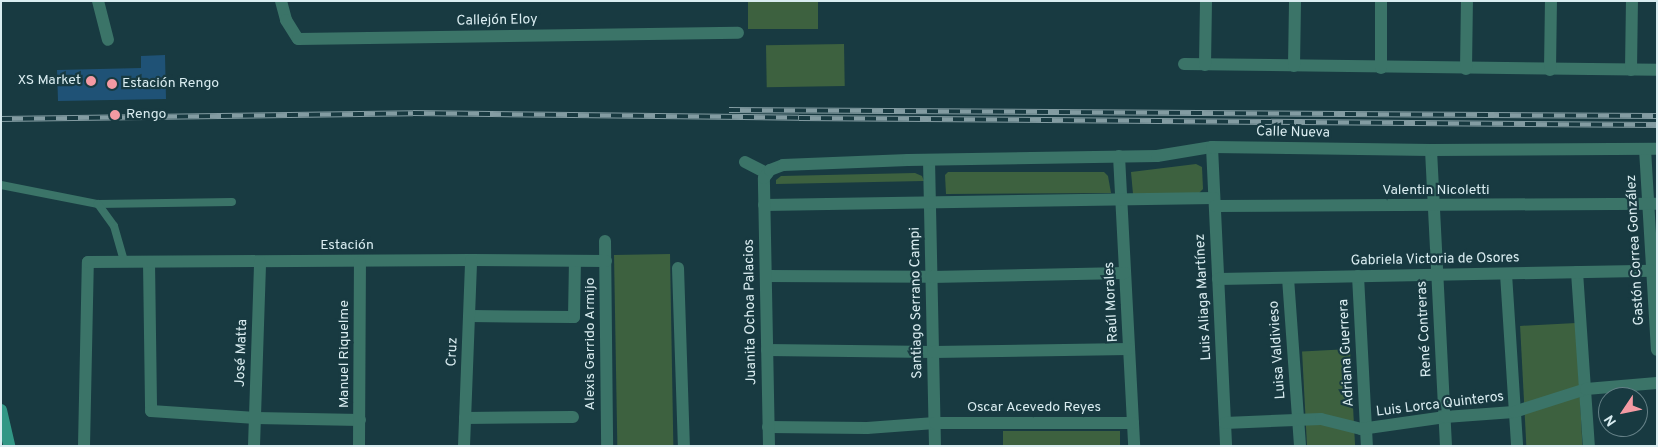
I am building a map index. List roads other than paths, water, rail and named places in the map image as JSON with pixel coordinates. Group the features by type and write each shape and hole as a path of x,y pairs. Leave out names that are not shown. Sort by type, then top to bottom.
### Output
{"main road":[{"path":"1,410 9,446"}],"street":[{"path":"98,1 108,40"},
{"name":"Callejón Eloy","path":"281,1 286,20 298,38 738,34"},
{"path":"1205,65 1206,1"},
{"path":"1294,66 1296,1"},
{"path":"1381,1 1381,68"},
{"path":"1466,68 1467,1"},
{"path":"1550,70 1551,1"},
{"path":"1631,70 1632,1"},
{"path":"1184,64 1381,68 1657,70"},
{"name":"Calle Nueva","path":"766,176 783,165 1158,156 1212,147 1431,150 1651,149"},
{"name":"Luis Aliaga Martínez","path":"1212,147 1226,446"},
{"name":"Gastón Correa González","path":"1651,149 1652,271 1657,350"},
{"name":"René Contreras","path":"1431,150 1446,446"},
{"name":"Raúl Morales","path":"1119,156 1134,446"},
{"name":"Santiago Serrano Campi","path":"929,160 935,446"},
{"path":"745,162 766,176"},
{"name":"Juanita Ochoa Palacios","path":"766,176 764,205 769,446"},
{"name":"Valentin Nicoletti","path":"764,205 1122,200 1434,206 1652,204"},
{"name":"Alexis Garrido Armijo","path":"605,241 607,446"},
{"name":"Cruz","path":"464,446 471,260"},
{"path":"470,316 574,317 575,261"},
{"name":"Estación","path":"84,446 88,262 606,261"},
{"path":"149,262 151,411 256,418 360,420"},
{"name":"José Matta","path":"254,446 260,262"},
{"name":"Manuel Riquelme","path":"359,446 360,262"},
{"path":"678,268 684,446"},
{"name":"Gabriela Victoria de Osores","path":"1218,279 1652,271"},
{"path":"1577,272 1586,389 1588,446"},
{"path":"766,276 1125,273"},
{"path":"1506,274 1517,446"},
{"name":"Adriana Guerrera","path":"1358,276 1367,446"},
{"name":"Luisa Valdivieso","path":"1288,278 1300,446"},
{"path":"767,350 933,352 1129,349"},
{"name":"Luis Lorca Quinteros","path":"1225,423 1321,419 1366,429 1445,416 1514,412 1586,389 1657,383"},
{"path":"465,418 573,417"},
{"name":"Oscar Acevedo Reyes","path":"768,427 867,428 934,423 1133,423"}],"lane":[{"path":"1,185 98,204 232,202"},
{"path":"98,204 114,226 124,262"}],"railway":[{"path":"729,110 1657,116"},
{"path":"1,119 413,113 1657,125"}],"place":[{"name":"XS Market","path":"91,81"},
{"name":"Estación Rengo","path":"112,84"},
{"name":"Rengo","path":"115,115"}]}
